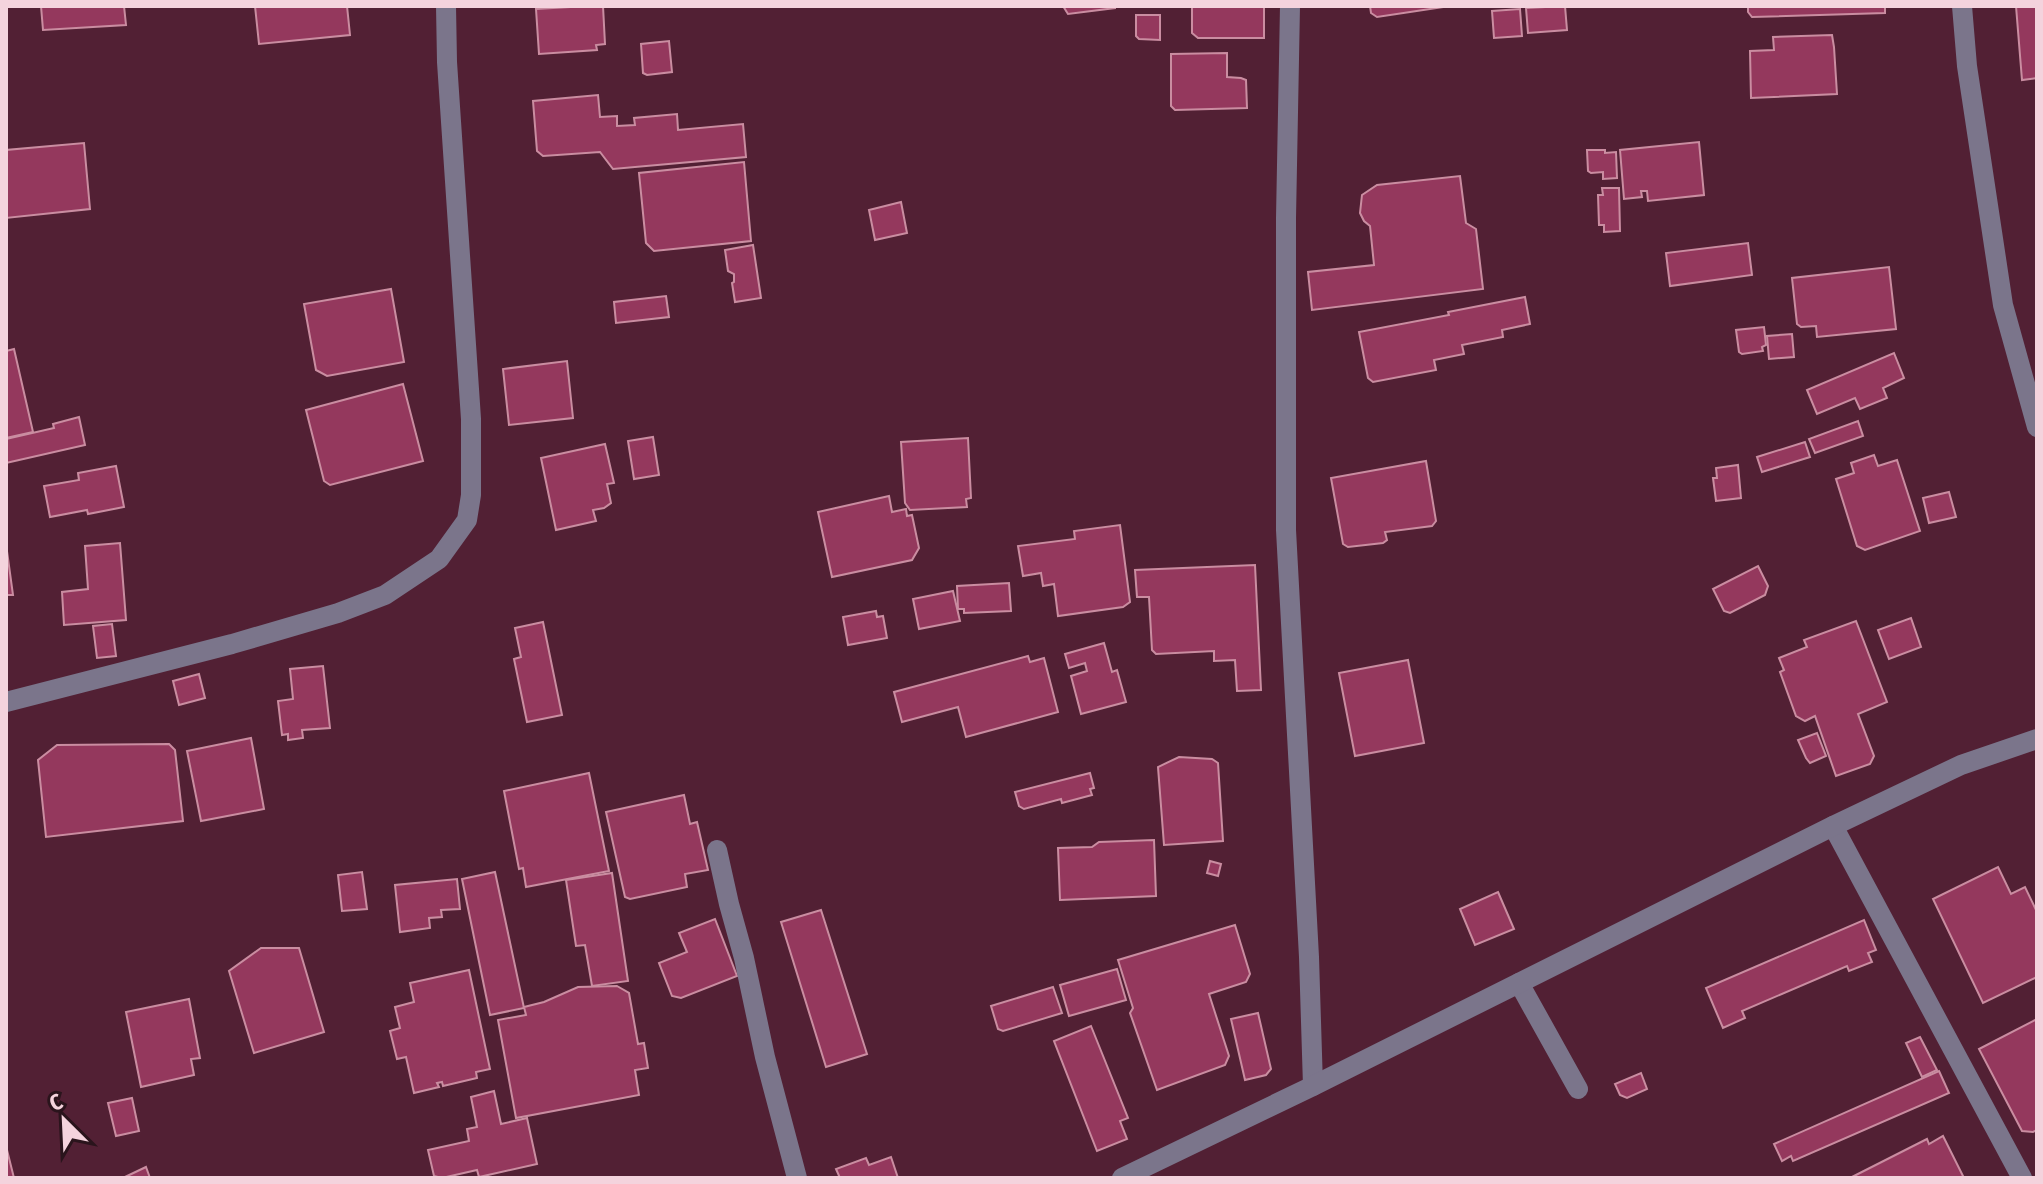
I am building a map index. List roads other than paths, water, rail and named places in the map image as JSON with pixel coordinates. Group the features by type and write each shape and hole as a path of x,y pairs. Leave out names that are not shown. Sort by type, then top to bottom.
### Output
{"street":[{"path":"6,702 232,644 338,613 385,595 439,559 467,520 471,495 471,419 446,6"},
{"path":"1290,6 1286,530 1313,1086"},
{"path":"1962,6 1967,66 2003,305 2037,427"},
{"path":"1122,1178 1833,826 1961,765 2037,739"},
{"path":"1833,826 2022,1178"},
{"path":"717,850 765,1057 797,1178"},
{"path":"1519,983 1578,1089"}]}
